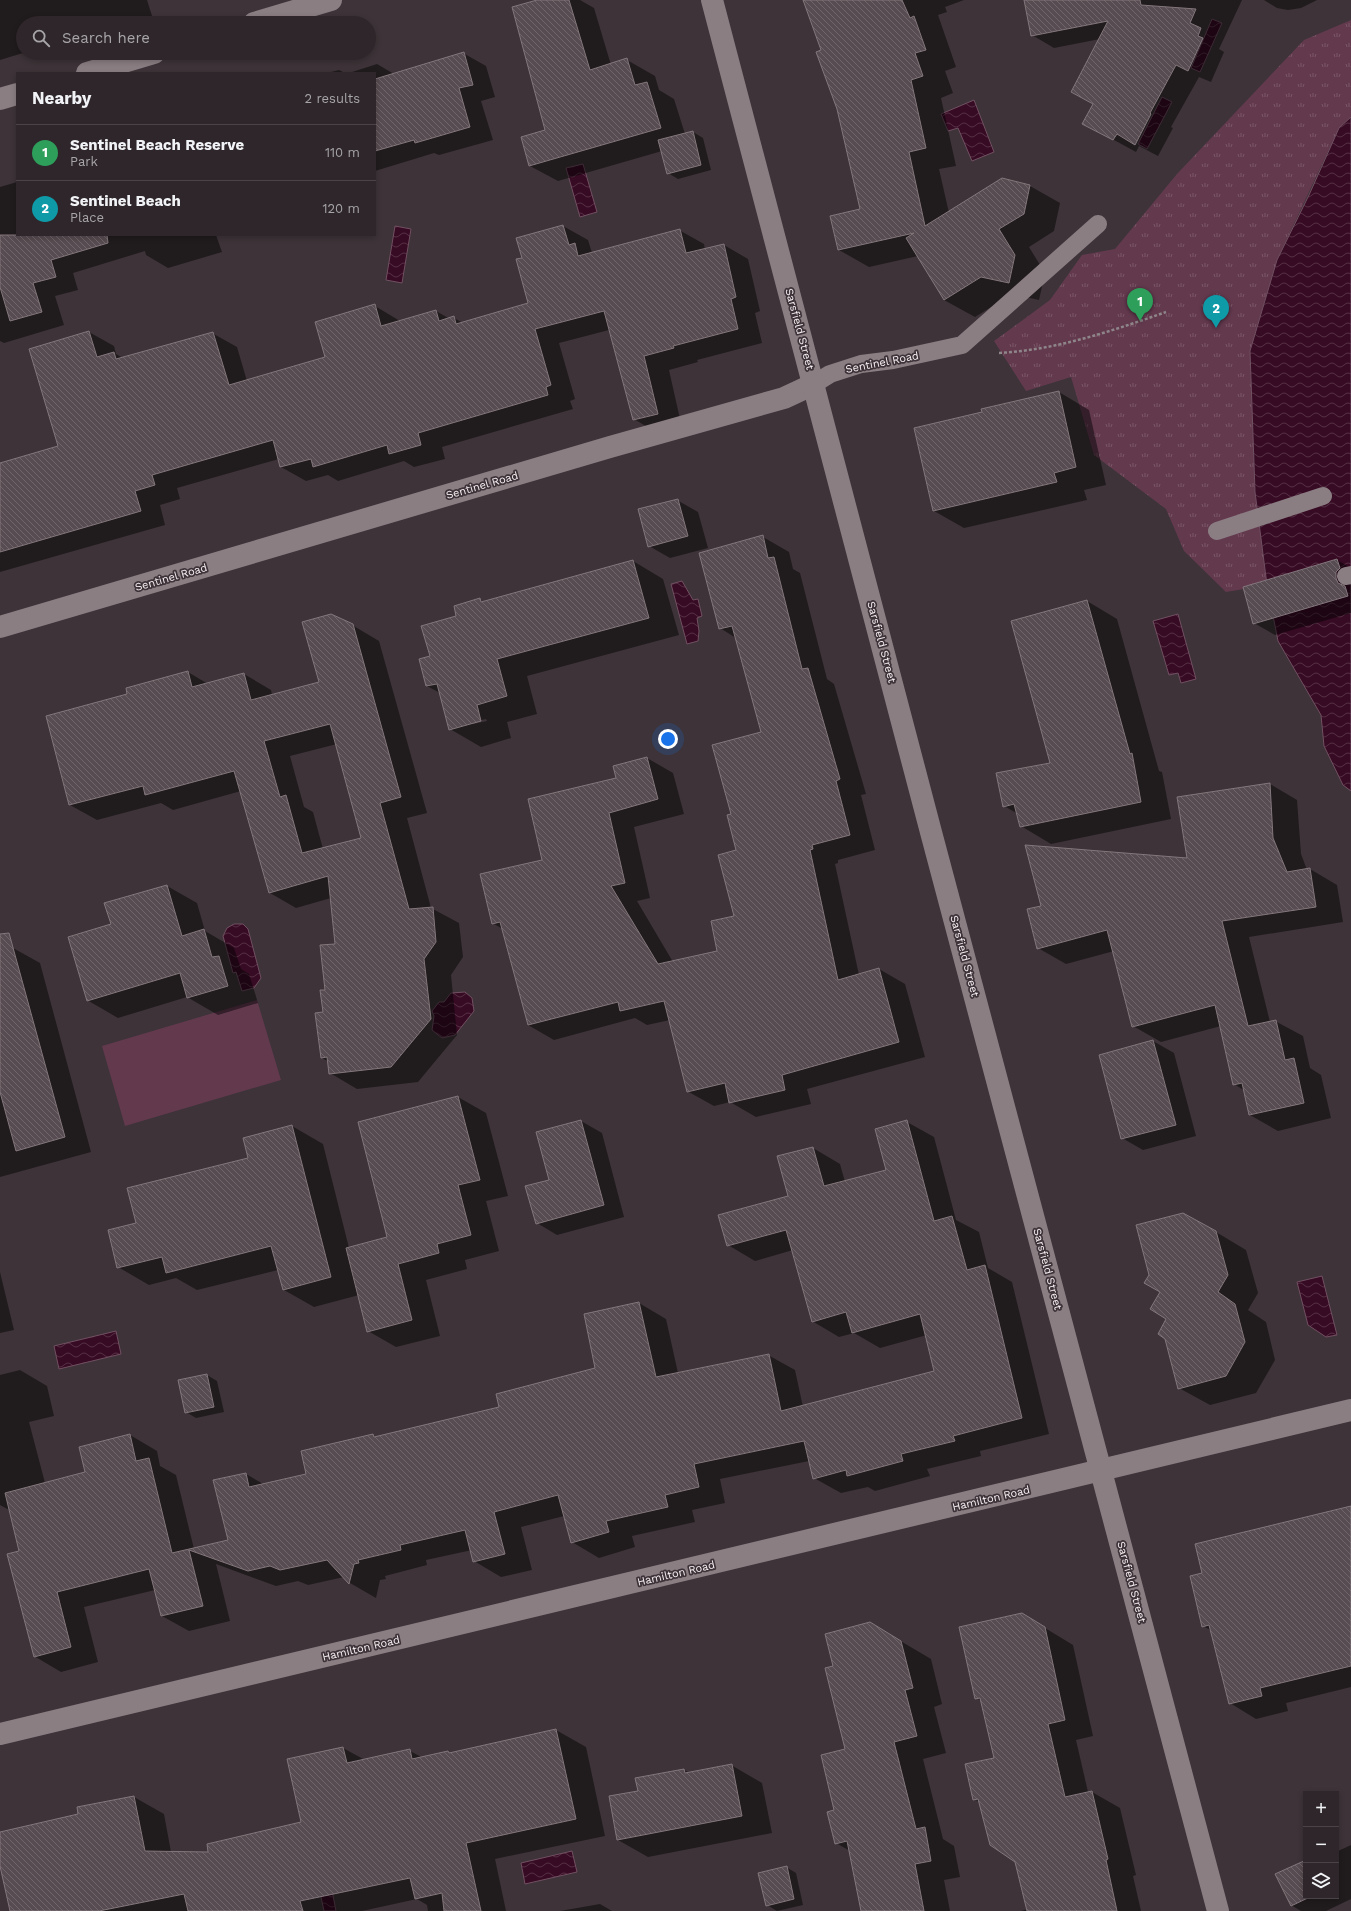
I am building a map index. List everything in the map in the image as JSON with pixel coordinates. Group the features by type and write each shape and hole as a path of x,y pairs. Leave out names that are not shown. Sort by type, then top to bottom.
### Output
{"street":[{"path":"277,16 331,0"},
{"name":"Sarsfield Street","path":"712,0 928,821 1103,1471 1218,1911"},
{"path":"90,72 131,60"},
{"path":"0,99 16,94"},
{"name":"Sentinel Road","path":"0,627 610,447 784,398 814,384"},
{"name":"Hamilton Road","path":"0,1734 1103,1471 1351,1410"}],"lane":[{"name":"Sentinel Road","path":"814,384 830,374 861,364 893,360 962,346 1098,224"},
{"path":"1217,531 1323,496"}],"path":[{"path":"999,353 1022,352 1108,332 1166,312"}],"green space":[{"path":"1351,20 1351,117 1339,128 1277,260 1250,351 1255,492 1267,585 1226,592 1184,551 1166,509 1094,455 1071,377 1026,391 994,341 1050,300 1082,255 1115,249 1177,174 1304,40"},
{"path":"257,1000 281,1080 125,1126 102,1046"}],"water":[{"path":"1212,19 1222,23 1200,72 1191,68"},
{"path":"1162,97 1172,102 1147,149 1138,144"},
{"path":"974,100 994,152 972,161 958,128 948,131 941,114"},
{"path":"1351,117 1351,791 1343,785 1324,746 1321,715 1278,641 1267,585 1255,492 1250,351 1277,260 1309,195 1339,128"},
{"path":"583,164 597,212 580,217 566,168"},
{"path":"395,226 411,229 402,283 386,280"},
{"path":"682,581 693,600 698,599 702,616 697,618 699,631 698,641 687,644 671,584"},
{"path":"1178,614 1196,679 1181,683 1178,673 1169,675 1153,621"},
{"path":"234,924 243,924 248,929 261,978 254,988 242,991 236,972 233,973 223,936 227,928"},
{"path":"465,992 472,998 474,1011 455,1035 442,1038 432,1030 434,1016 432,1011 439,1002 444,1002 451,993"},
{"path":"1322,1276 1337,1335 1326,1337 1308,1325 1297,1282"},
{"path":"116,1331 121,1354 59,1369 54,1346"},
{"path":"572,1851 577,1872 525,1884 521,1863"},
{"path":"330,1880 336,1911 324,1911 318,1883"}],"building":[{"path":"537,0 569,0 590,70 627,58 635,85 647,82 661,128 529,166 521,137 545,130 512,7"},
{"path":"803,0 902,0 910,18 914,16 926,50 915,53 923,76 911,80 926,148 909,152 925,226 1002,178 1030,185 1024,214 999,229 1015,255 1009,283 981,277 944,300 906,238 914,233 838,250 830,216 860,209 837,109 816,52 821,50"},
{"path":"1024,0 1140,0 1141,5 1196,9 1190,23 1201,28 1198,36 1203,38 1188,71 1176,65 1150,113 1151,114 1135,145 1117,134 1113,140 1082,124 1093,104 1071,92 1108,21 1031,36"},
{"path":"464,52 473,85 459,88 470,127 415,143 414,140 376,151 376,79"},
{"path":"693,131 701,165 667,174 658,140"},
{"path":"563,225 569,245 575,243 578,256 680,229 686,253 724,244 736,297 731,299 738,329 673,346 674,348 644,356 658,414 633,420 604,311 535,329 551,385 546,387 548,395 418,433 421,445 389,454 387,445 313,467 311,459 280,467 273,440 152,475 155,485 135,491 141,511 0,552 0,463 58,446 29,349 89,331 97,357 114,352 116,359 213,332 229,385 325,357 315,322 375,304 381,326 436,310 439,321 454,316 456,324 528,303 516,259 522,258 516,238"},
{"path":"0,235 107,236 108,243 51,260 56,277 33,283 42,312 10,321 0,287"},
{"path":"1059,391 1076,467 1054,473 1057,482 933,511 914,428 982,412 981,409"},
{"path":"678,499 688,536 648,547 638,509"},
{"path":"763,535 768,558 774,557 802,669 808,668 840,779 836,781 850,835 812,845 813,849 810,850 838,980 879,968 899,1042 782,1075 785,1090 729,1103 725,1083 687,1092 664,1001 620,1011 618,1002 528,1025 500,922 492,924 480,874 542,860 528,799 616,778 613,766 647,757 658,799 609,813 625,883 611,886 658,964 717,951 711,921 734,916 718,855 736,850 727,815 731,814 712,745 761,732 732,626 719,629 699,553"},
{"path":"1337,559 1340,568 1336,572 1336,578 1338,583 1345,586 1348,596 1253,624 1243,587"},
{"path":"633,560 649,618 497,659 507,696 477,705 481,721 449,730 437,684 426,686 419,659 430,656 421,626 456,616 454,606 480,598 481,602"},
{"path":"1087,600 1130,754 1132,753 1141,802 1020,827 1014,804 1003,807 996,773 1050,763 1011,621"},
{"path":"331,614 353,624 401,797 380,803 409,909 433,907 436,942 424,959 431,1019 391,1067 329,1074 327,1057 321,1058 315,1013 323,1012 320,990 325,990 320,945 335,944 328,876 269,893 234,771 145,795 143,786 69,805 46,716 127,694 126,688 188,671 192,687 244,673 251,700 319,682 302,622","holes":["330,724 361,838 302,853 286,795 280,797 264,741"]},
{"path":"1270,783 1273,838 1287,872 1310,868 1316,907 1222,921 1248,1026 1276,1020 1285,1060 1294,1058 1304,1103 1249,1115 1242,1083 1233,1085 1215,1005 1132,1027 1107,930 1037,949 1027,909 1041,906 1025,845 1187,858 1177,797"},
{"path":"167,885 182,936 204,929 212,957 219,956 228,986 187,998 180,973 87,1001 68,937 111,924 104,903"},
{"path":"9,933 65,1137 16,1151 0,1092 0,934"},
{"path":"1153,1040 1176,1125 1121,1139 1099,1055"},
{"path":"458,1096 480,1180 458,1185 471,1235 437,1244 439,1253 398,1264 412,1320 367,1332 346,1248 387,1237 358,1122"},
{"path":"581,1120 604,1205 536,1224 525,1186 549,1180 536,1132"},
{"path":"907,1120 934,1221 952,1216 967,1270 985,1265 1022,1418 953,1436 955,1441 901,1454 903,1461 847,1476 846,1470 813,1479 804,1441 694,1464 699,1487 665,1495 668,1507 606,1521 609,1532 571,1543 558,1495 494,1512 505,1554 473,1562 465,1530 400,1545 401,1550 358,1560 359,1563 354,1564 349,1584 327,1560 280,1570 270,1566 248,1571 189,1550 203,1606 161,1616 149,1569 57,1592 71,1647 34,1657 7,1554 19,1551 5,1493 85,1472 79,1447 130,1434 136,1461 149,1458 172,1553 228,1540 213,1480 246,1473 249,1487 306,1474 301,1451 373,1434 374,1437 499,1407 496,1394 595,1368 584,1314 639,1302 656,1377 769,1354 781,1411 934,1371 920,1314 852,1333 846,1312 812,1322 786,1230 727,1246 718,1215 788,1196 777,1156 813,1147 824,1186 886,1170 875,1129"},
{"path":"292,1125 331,1277 283,1290 271,1246 166,1273 162,1257 117,1268 108,1230 136,1223 127,1188 248,1158 243,1138"},
{"path":"1183,1213 1216,1231 1228,1275 1218,1292 1235,1304 1245,1342 1226,1376 1178,1389 1165,1339 1158,1334 1166,1319 1150,1309 1160,1292 1144,1283 1149,1275 1136,1225"},
{"path":"207,1374 214,1407 185,1413 178,1380"},
{"path":"1351,1506 1351,1666 1260,1688 1262,1696 1229,1704 1209,1625 1202,1627 1190,1576 1202,1573 1195,1544"},
{"path":"1022,1613 1045,1627 1065,1720 1048,1724 1065,1797 1092,1791 1108,1859 1106,1860 1117,1911 1027,1911 1015,1862 990,1845 978,1799 973,1800 965,1764 994,1758 980,1698 975,1699 959,1627"},
{"path":"870,1622 901,1641 913,1688 905,1690 917,1736 894,1742 916,1829 925,1827 931,1861 915,1864 924,1911 861,1911 847,1841 835,1844 827,1812 834,1810 821,1755 845,1749 825,1668 833,1666 825,1634"},
{"path":"556,1729 576,1819 466,1843 481,1911 444,1911 442,1893 415,1899 410,1878 300,1901 303,1911 188,1911 184,1894 99,1911 10,1911 0,1866 0,1832 78,1814 77,1807 134,1796 145,1851 208,1852 207,1844 301,1822 287,1759 343,1747 347,1763 410,1749 412,1759 448,1751 449,1753"},
{"path":"732,1764 742,1816 617,1840 609,1796 638,1791 635,1778 684,1769 685,1773"},
{"path":"1303,1861 1303,1899 1306,1899 1291,1906 1275,1874"},
{"path":"787,1866 794,1899 766,1906 758,1873"}],"place":[{"name":"Sentinel Beach Reserve","path":"1140,321"},
{"name":"Sentinel Beach","path":"1216,328"}]}
